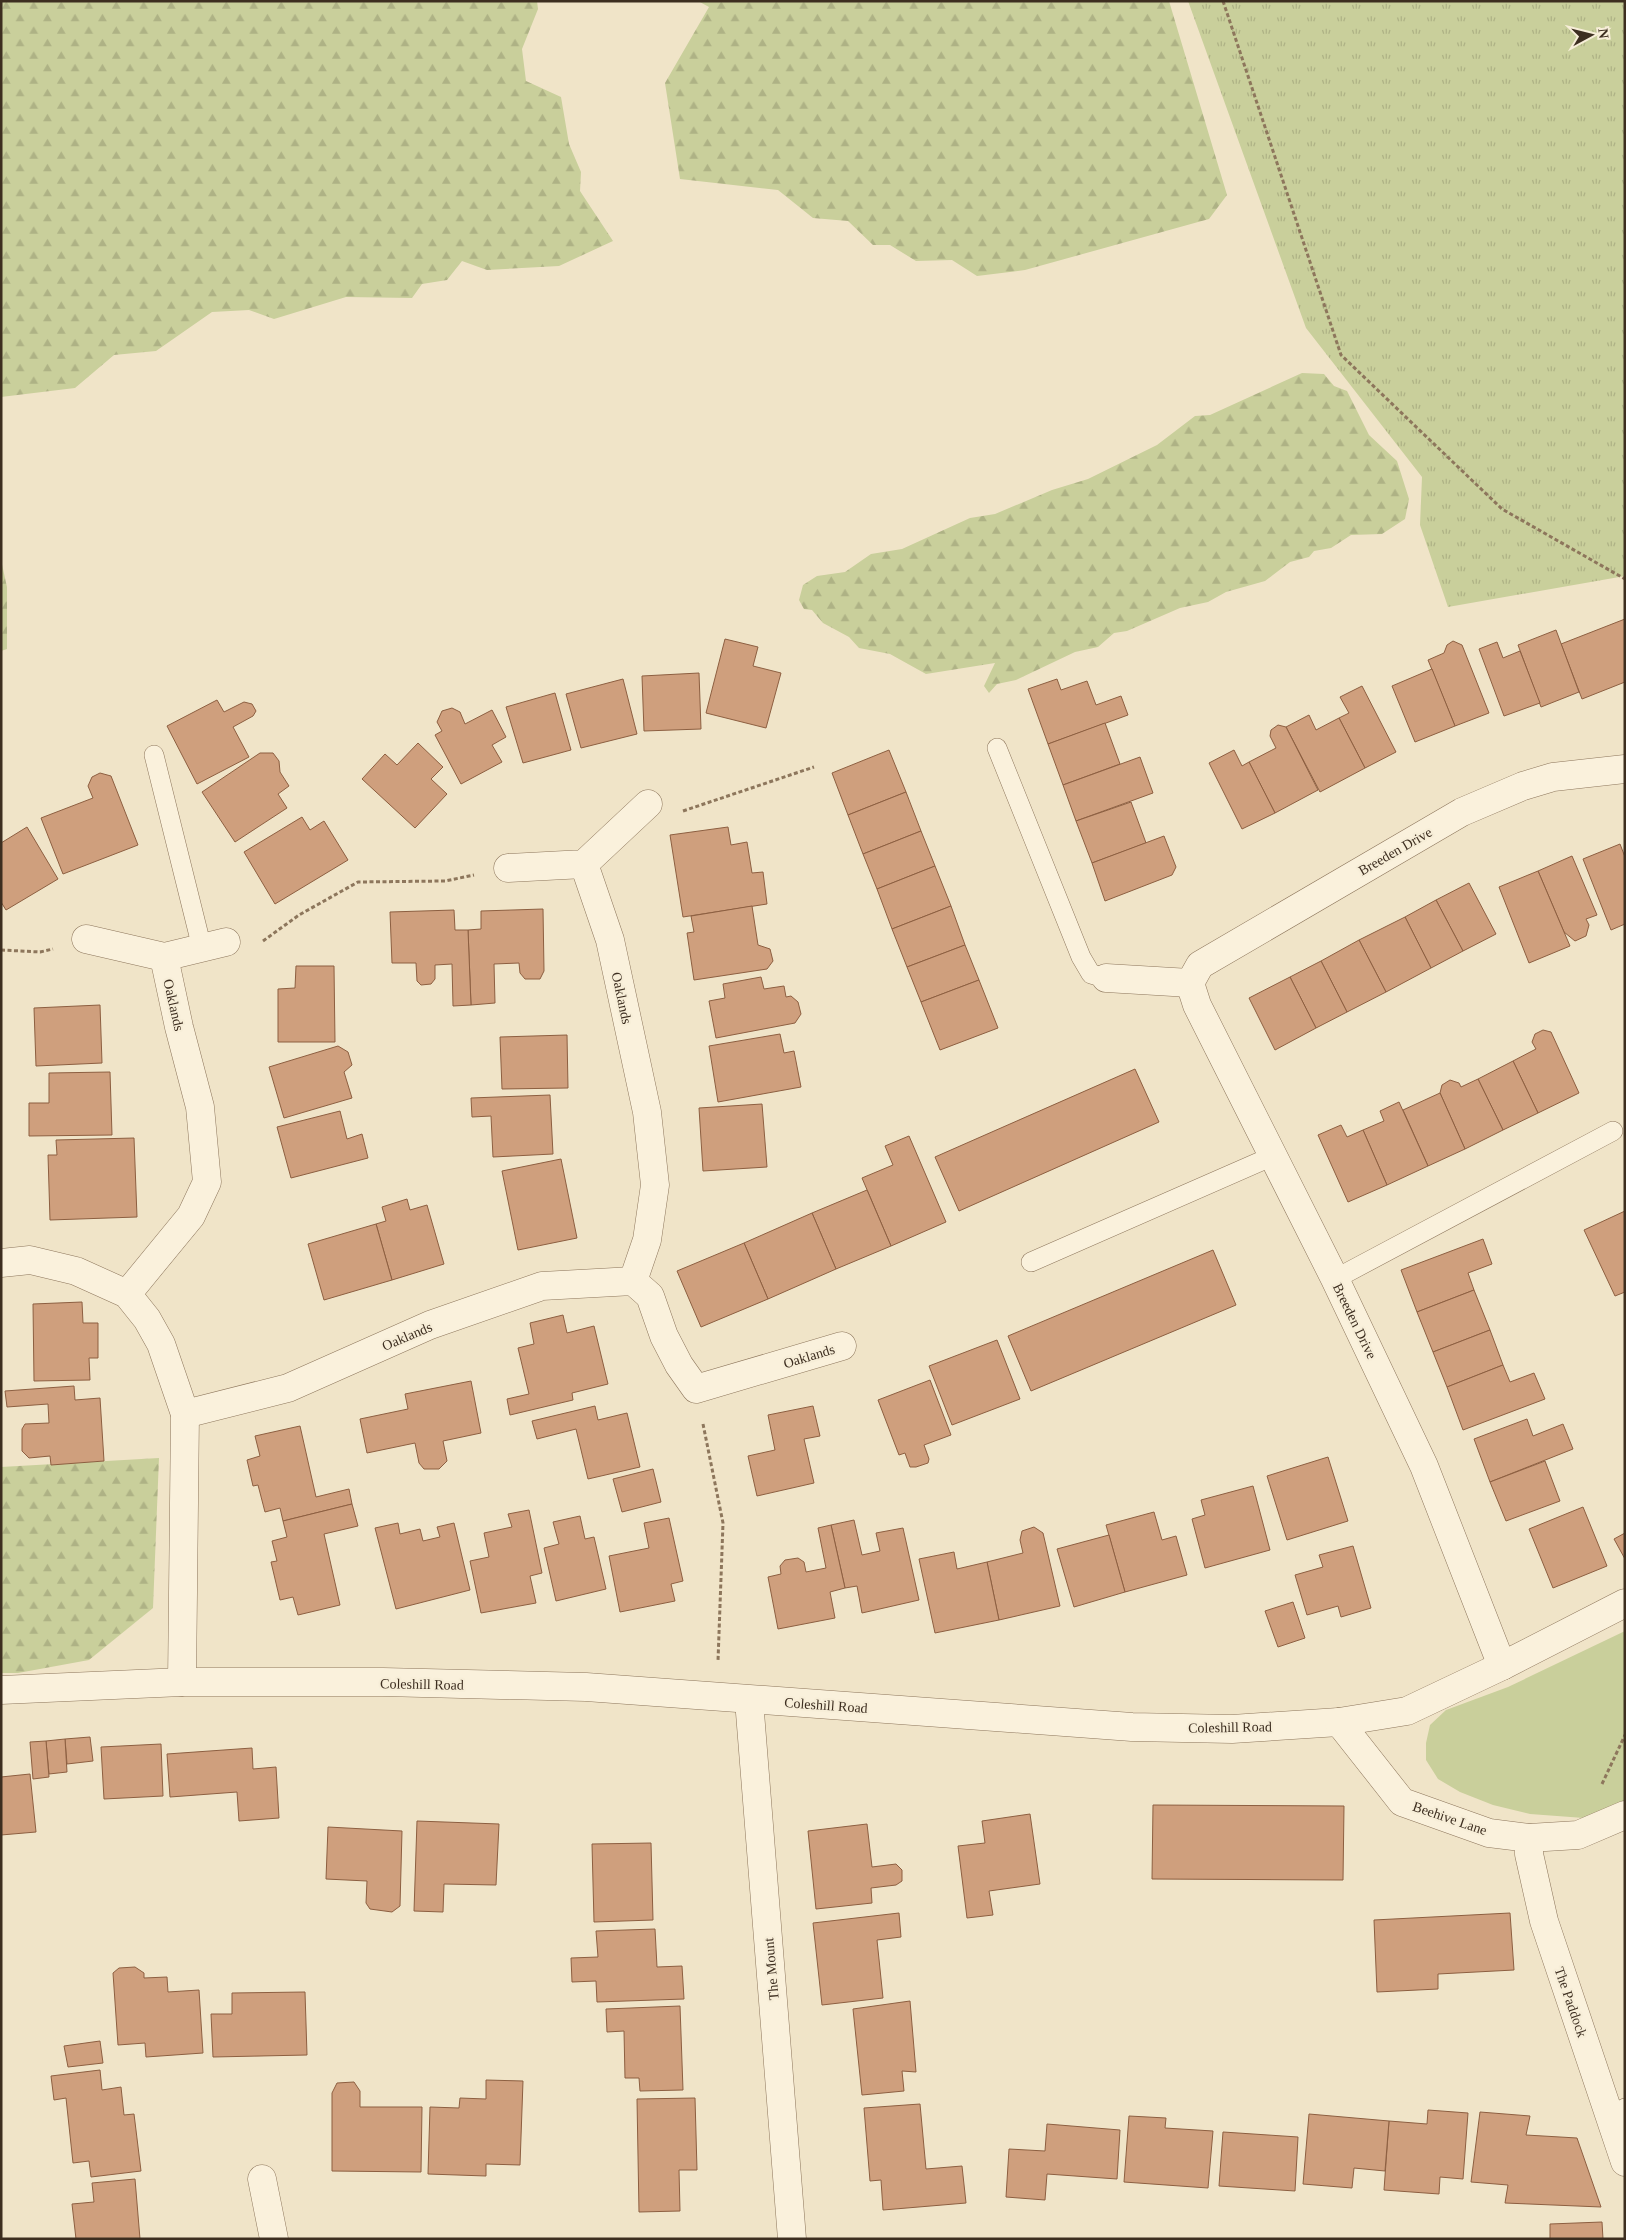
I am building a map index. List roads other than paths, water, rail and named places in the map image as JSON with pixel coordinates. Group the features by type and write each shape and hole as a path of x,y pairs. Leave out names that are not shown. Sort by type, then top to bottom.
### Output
{"street":[{"name":"Breeden Drive","path":"1502,1666 1424,1466 1335,1279 1197,1005 1190,983 1200,965 1462,812 1524,786 1553,777 1625,769"},
{"path":"508,868 584,864 648,804"},
{"name":"Oaklands","path":"584,864 610,940 647,1112 655,1185 647,1240 634,1281"},
{"path":"86,940 164,957 214,945"},
{"name":"Oaklands","path":"127,1294 191,1216 206,1182 200,1107 179,1027 164,957"},
{"path":"1106,978 1190,983"},
{"path":"1,1263 30,1260 76,1271 127,1294 147,1319 161,1344 185,1414 182,1682"},
{"name":"Oaklands","path":"185,1414 288,1388 430,1325 542,1286 634,1281 650,1296 664,1336 679,1365 696,1389 842,1346"},
{"name":"Coleshill Road","path":"1,1690 182,1682 383,1682 586,1687 1132,1727 1232,1729 1339,1722 1407,1711 1502,1666 1625,1603"},
{"name":"The Mount","path":"749,1700 792,2239"},
{"name":"Beehive Lane","path":"1339,1722 1402,1802 1489,1833 1529,1838 1578,1835 1625,1815"},
{"name":"The Paddock","path":"1529,1838 1529,1854 1544,1921 1617,2112 1625,2162"},
{"path":"262,2179 274,2239"}],"lane":[{"path":"997,748 1081,957 1091,974 1106,978"},
{"path":"154,755 214,945"},
{"path":"1335,1279 1613,1131"},
{"path":"1031,1262 1273,1156"}]}
